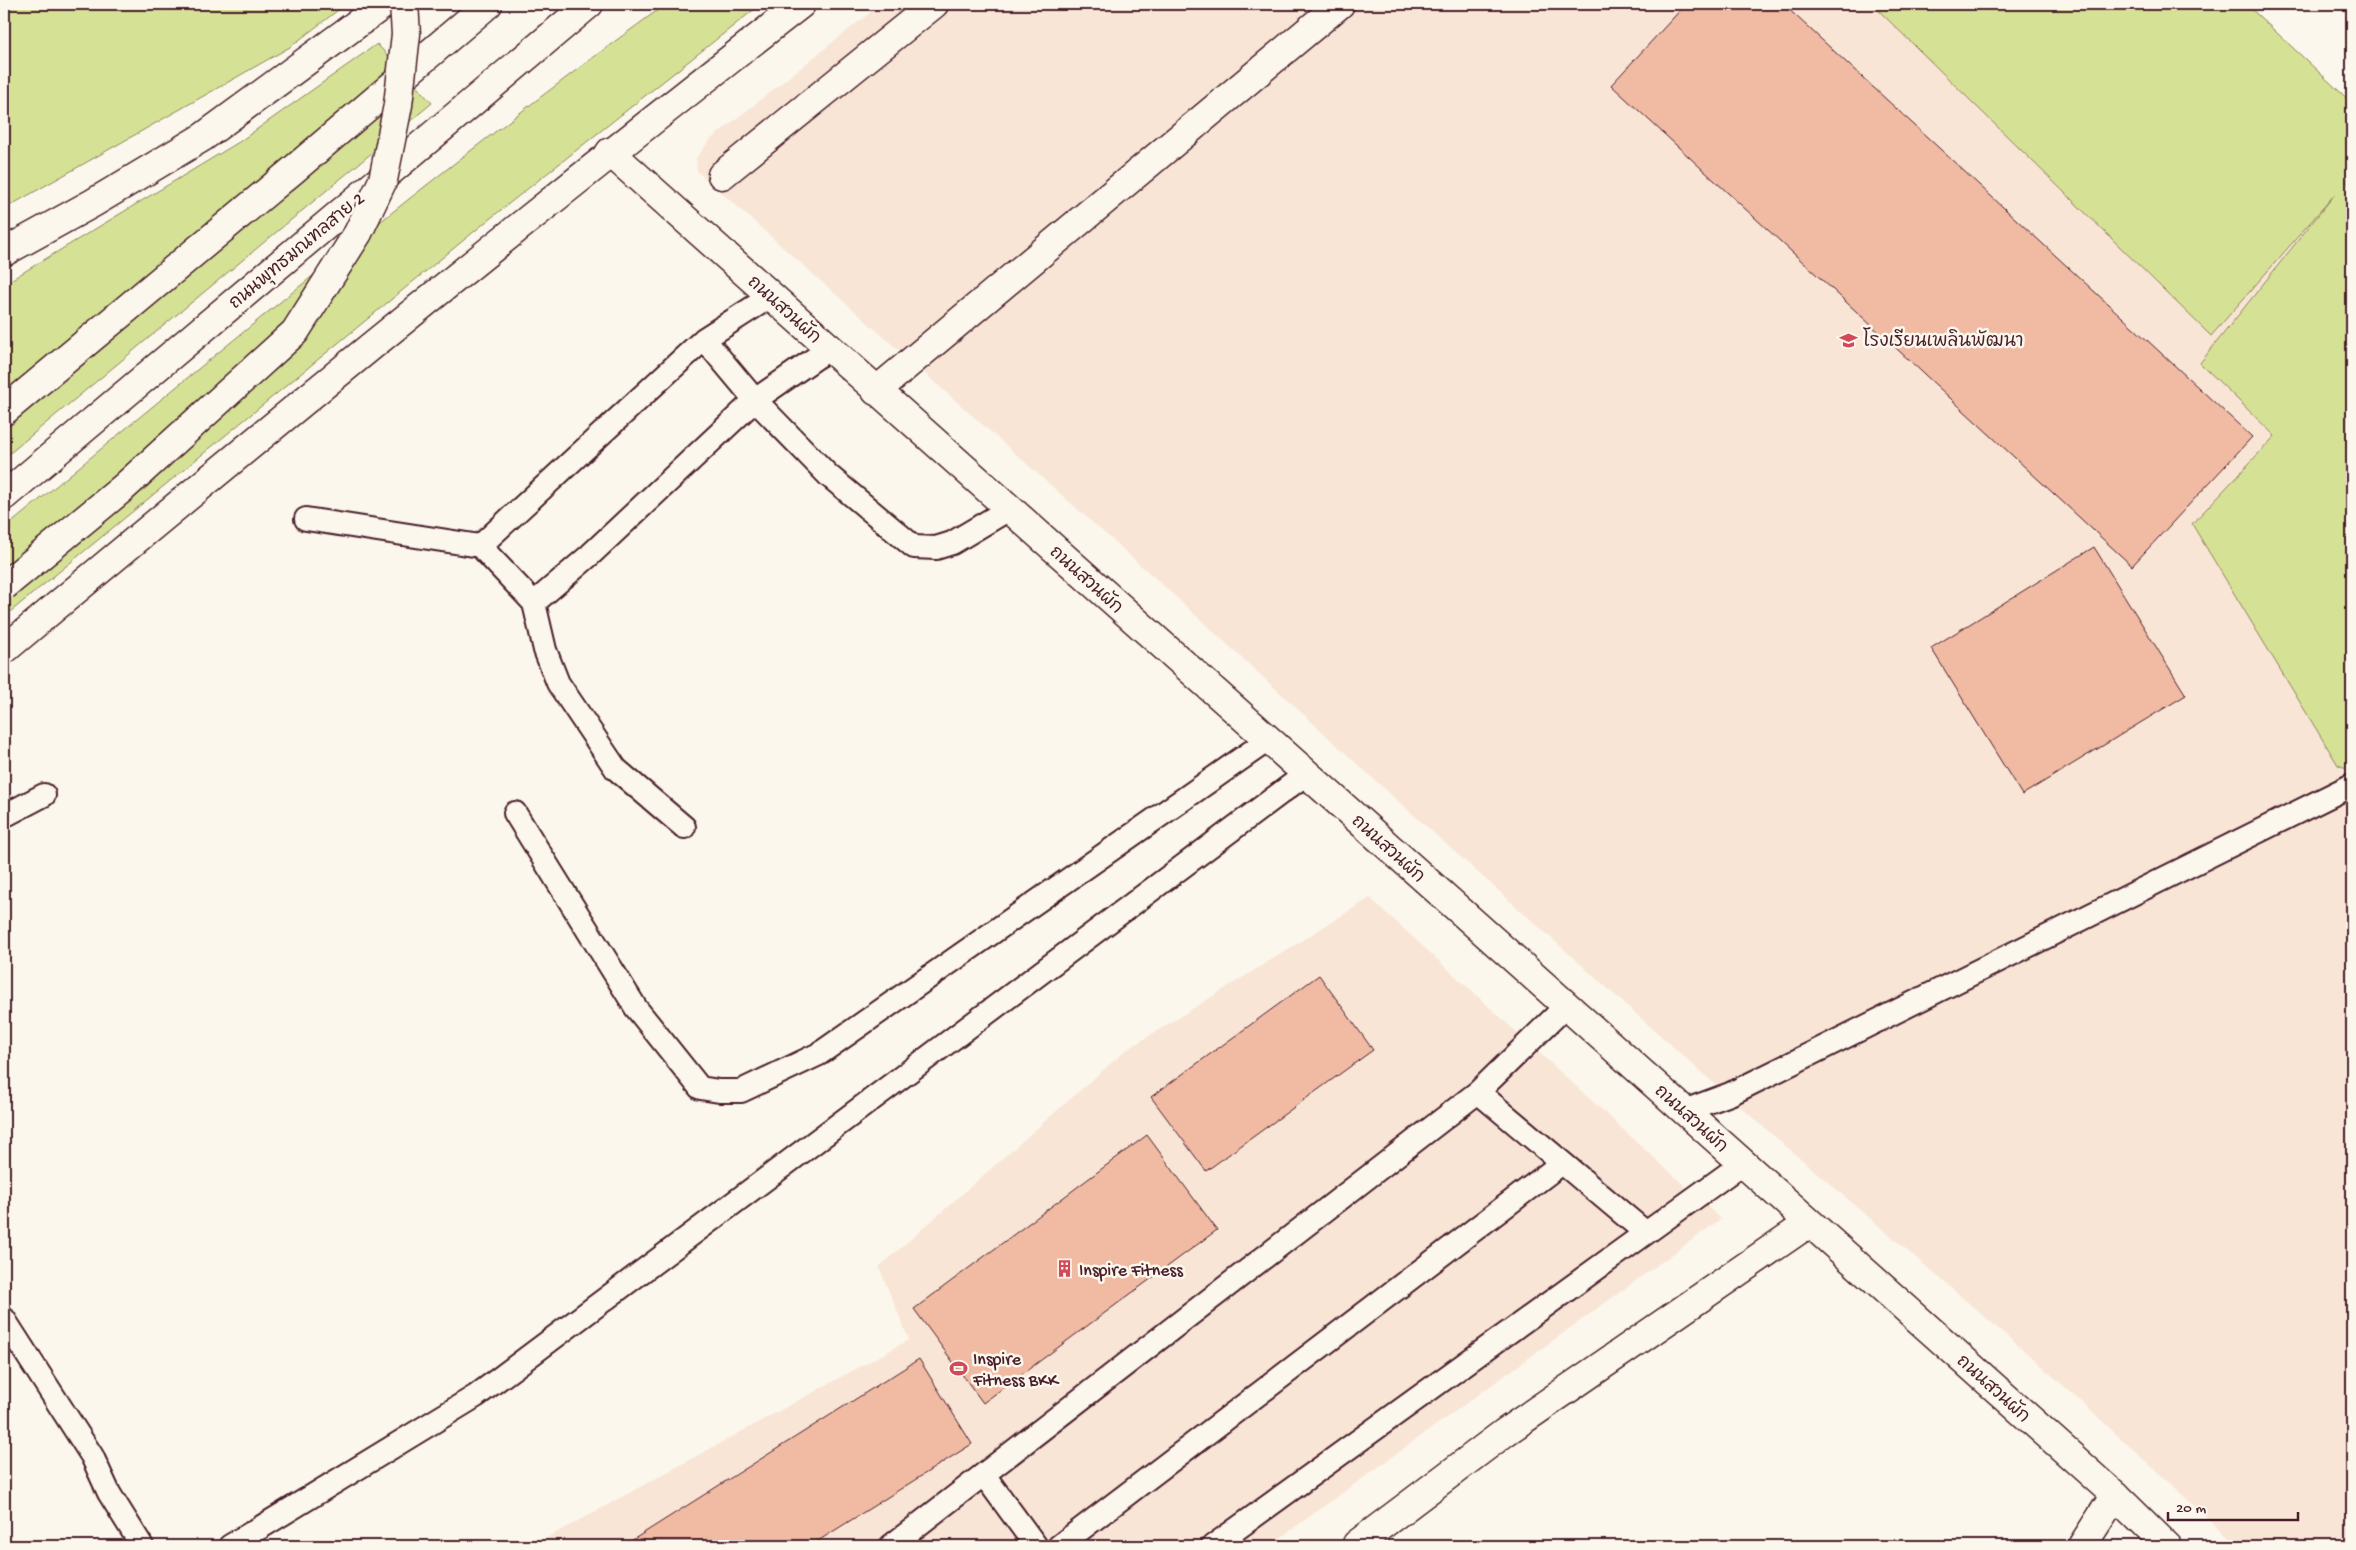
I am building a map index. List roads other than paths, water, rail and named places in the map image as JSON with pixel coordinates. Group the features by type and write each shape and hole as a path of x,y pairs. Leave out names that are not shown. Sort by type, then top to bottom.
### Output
{"street":[{"path":"4,252 93,204 203,137 384,4"},
{"path":"4,586 123,488 295,332 358,234 383,180 398,105 406,34 404,4"},
{"path":"4,411 292,171 488,4"},
{"name":"ถนนพุทธมณฑลสาย 2","path":"4,496 588,4"},
{"path":"4,650 231,460 610,152 800,4"},
{"path":"722,175 934,4"},
{"path":"876,391 1340,4"},
{"name":"ถนนสวนผัก","path":"610,152 2115,1496 2167,1546"},
{"path":"1357,1544 1504,1433 1809,1223"},
{"path":"2082,1546 2115,1496"}],"lane":[{"path":"480,546 704,339 770,296"},
{"path":"704,339 754,400 828,475 914,547 936,548 952,543 1009,509"},
{"path":"534,603 590,554 754,400 830,348"},
{"path":"306,519 480,546 534,603 545,650 558,684 616,768 684,828"},
{"path":"515,813 636,1008 700,1088 719,1091 742,1091 819,1054 1268,740"},
{"path":"230,1546 476,1396 1306,774"},
{"path":"1684,1112 1739,1090 2352,785"},
{"path":"4,816 44,795"},
{"path":"904,1542 984,1475 1478,1092 1566,1006"},
{"path":"1478,1092 1646,1233"},
{"path":"1059,1546 1562,1163"},
{"path":"1213,1546 1743,1163"},
{"path":"4,1319 92,1456 109,1493 142,1546"},
{"path":"984,1475 1036,1546"}],"place":[{"name":"โรงเรียนเพลินพัฒนา","path":"1849,340"},
{"name":"Inspire Fitness","path":"1065,1269"},
{"name":"Inspire Fitness BKK","path":"959,1368"}]}
